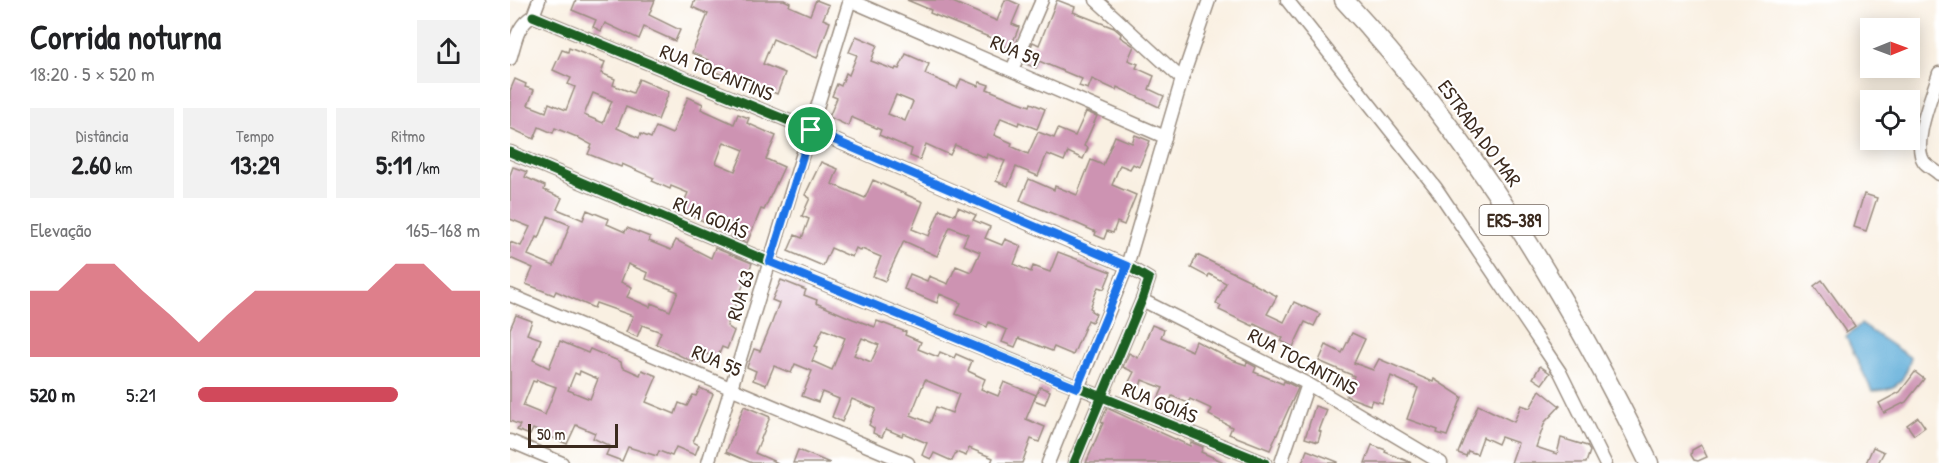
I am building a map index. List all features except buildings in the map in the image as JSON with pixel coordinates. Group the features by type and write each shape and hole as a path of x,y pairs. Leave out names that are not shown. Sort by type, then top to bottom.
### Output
{"main road":[{"name":"ESTRADA DO MAR","path":"1344,0 1376,34 1449,125 1512,217 1596,357 1649,463"}],"street":[{"path":"510,59 520,27 534,16 539,0"},
{"name":"RUA 59","path":"849,0 1165,137"},
{"name":"RUA 63","path":"708,463 849,0"},
{"path":"1012,70 1042,0"},
{"path":"1096,0 1182,79"},
{"path":"1048,463 1127,266 1182,79 1209,0"},
{"path":"1287,0 1436,188 1560,372 1605,463"},
{"name":"RUA TOCANTINS","path":"534,16 811,130 1127,266 1149,279 1142,300 1308,384 1441,463"},
{"path":"1939,73 1920,135 1920,150 1924,162 1939,174"},
{"name":"RUA GOIÁS","path":"510,152 770,262 1265,463"},
{"name":"RUA 55","path":"510,295 908,463"},
{"path":"1074,463 1142,300"},
{"path":"1281,463 1308,384"},
{"path":"510,441 562,463"}],"water":[{"path":"1861,324 1911,358 1906,373 1894,387 1872,391 1846,337"}],"cycle path":[{"path":"533,16 811,130 1127,266 1149,279 1074,463"},
{"path":"510,152 770,262 1265,463"}],"route":[{"path":"811,130 1127,266 1077,388 770,262 811,130"}]}
